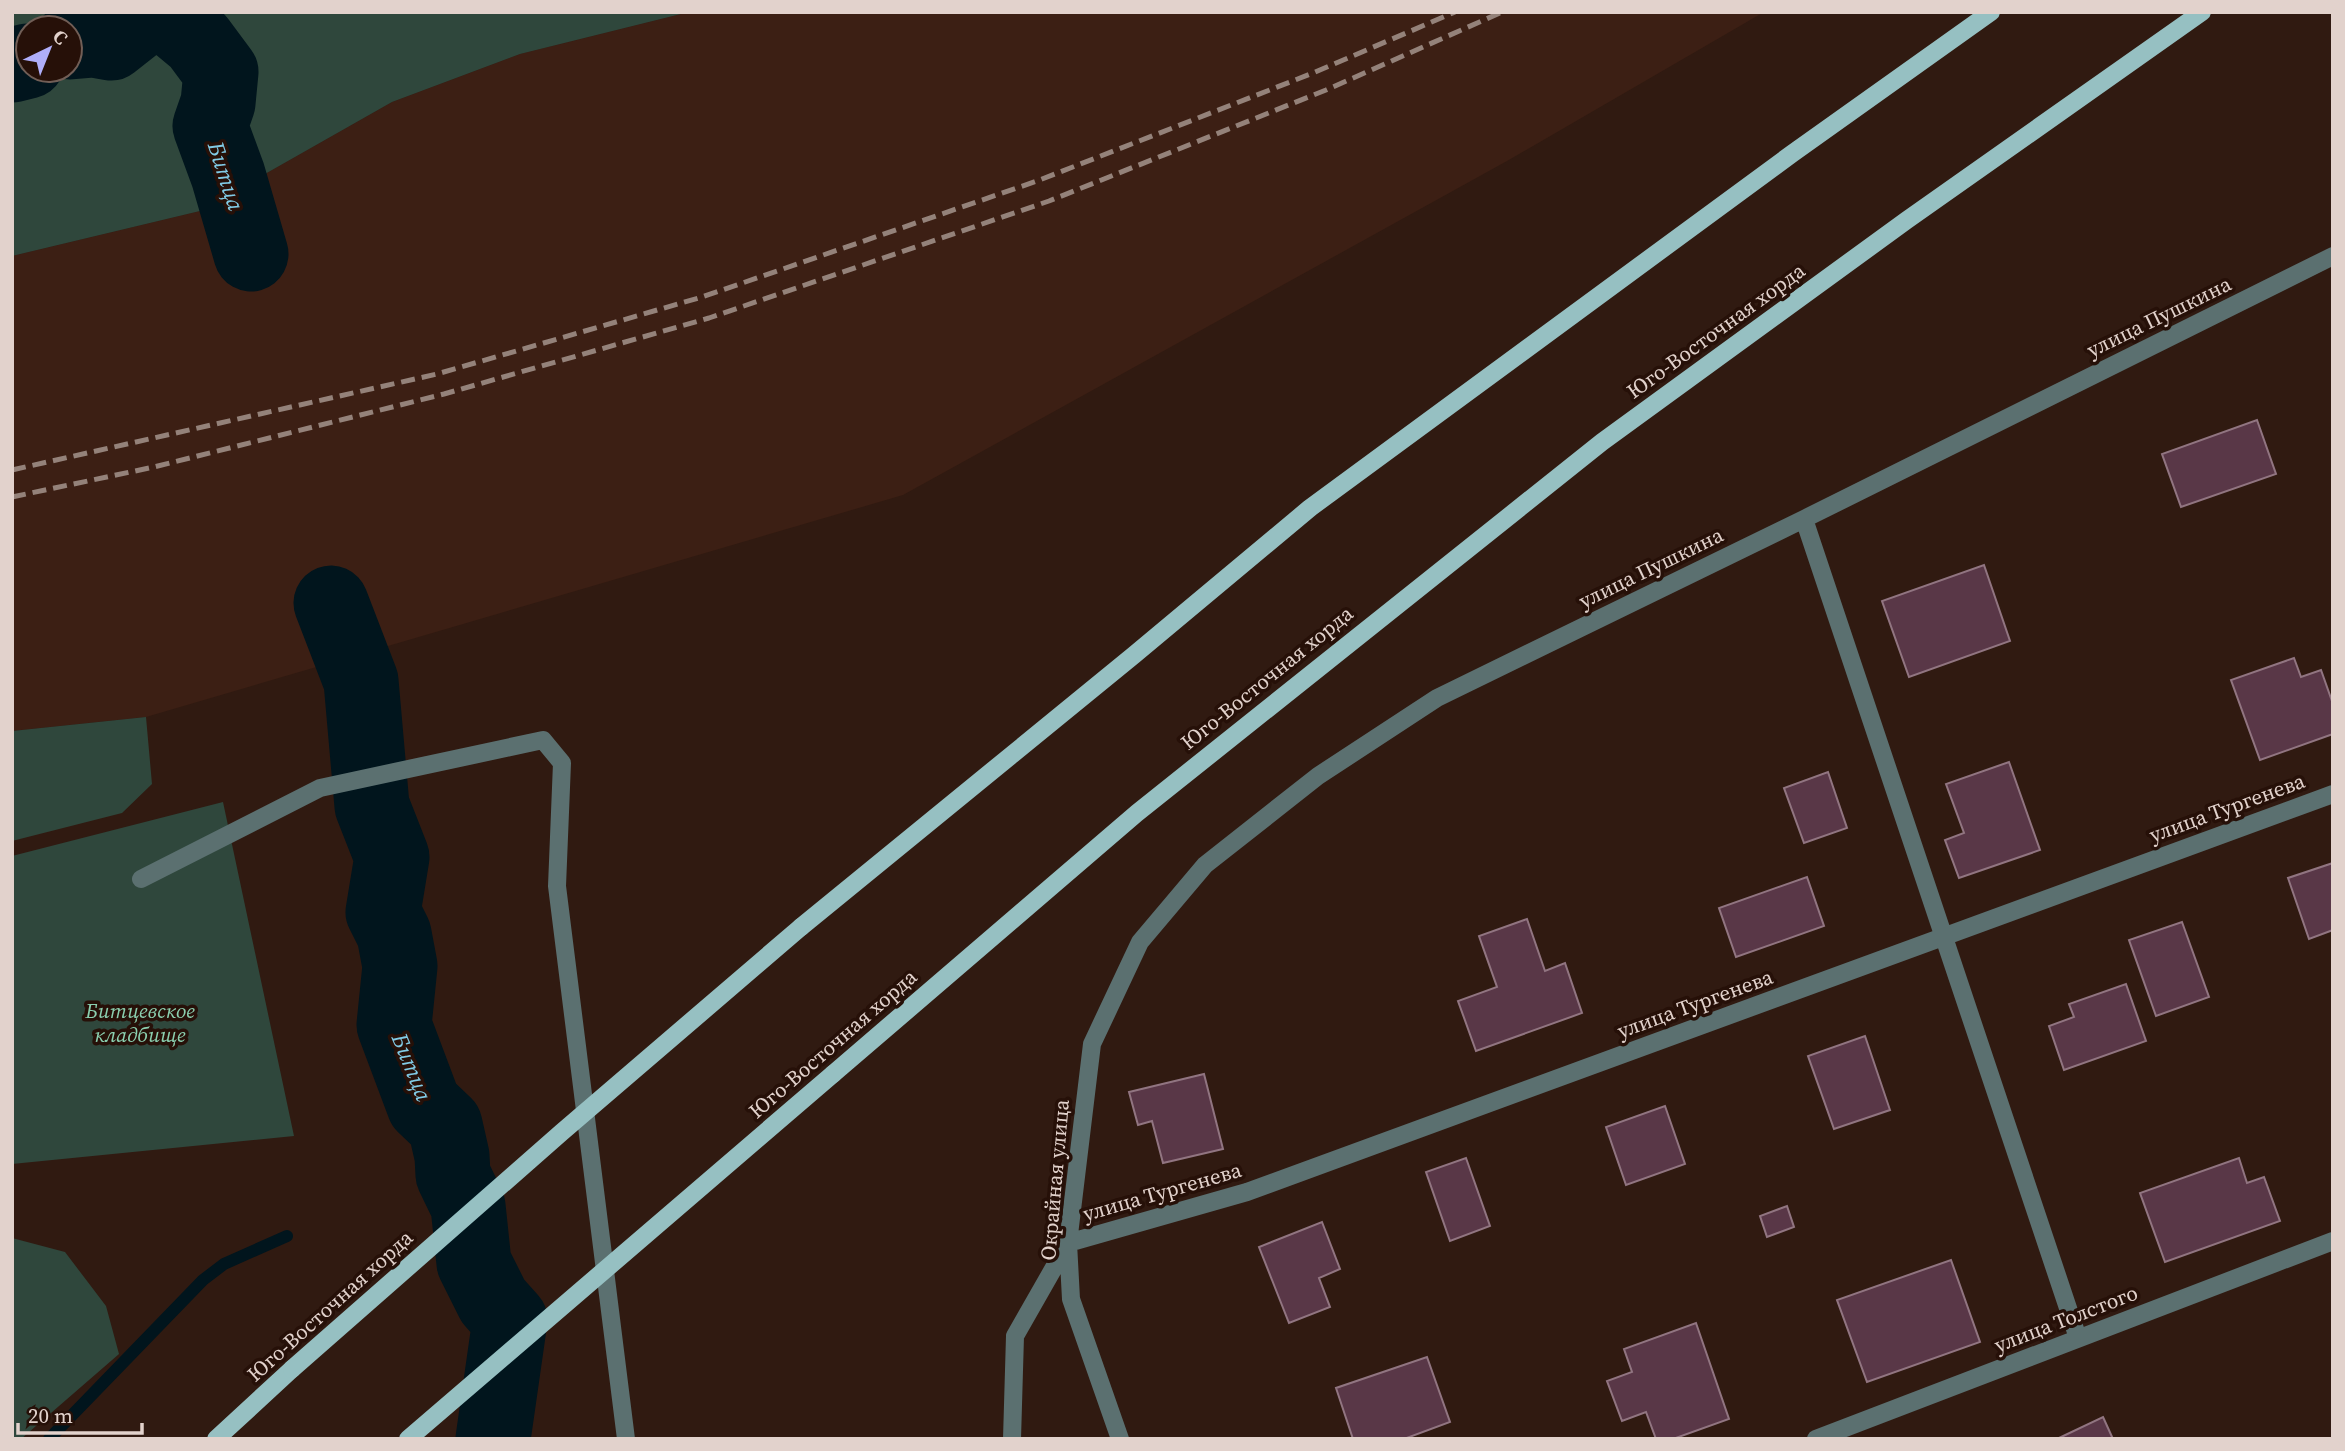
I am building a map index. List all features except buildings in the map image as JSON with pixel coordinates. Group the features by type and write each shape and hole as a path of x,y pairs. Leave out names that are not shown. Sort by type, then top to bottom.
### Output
{"main road":[{"name":"Юго-Восточная хорда","path":"216,1439 551,1141 801,927 1134,656 1310,508 1793,153 1990,12"},
{"name":"Юго-Восточная хорда","path":"408,1439 1137,813 1592,450 1918,212 2202,12"}],"street":[{"name":"улица Пушкина","path":"1092,1044 1140,942 1205,864 1318,776 1437,698 2333,256"},
{"path":"1804,519 2078,1338"},
{"path":"141,879 320,789 543,740 562,762 557,886 626,1439"},
{"name":"улица Тургенева","path":"1068,1243 1247,1192 2333,794"},
{"name":"Окрайная улица","path":"1092,1044 1068,1243 1071,1299 1120,1439"},
{"name":"улица Толстого","path":"1816,1439 2333,1241"},
{"path":"1012,1439 1015,1336 1068,1243"}],"shaded area":[{"path":"689,12 1764,12 1507,161 903,495 146,717 12,731 12,256 200,211 392,102 520,54"}],"green space":[{"path":"12,12 689,12 520,54 392,102 200,211 12,256"},
{"path":"146,717 152,784 122,813 12,841 12,731"},
{"name":"Битцевское кладбище","path":"223,802 294,1136 12,1164 12,856"},
{"path":"12,1238 65,1252 106,1306 119,1354 21,1439 12,1439"}],"waterway":[{"name":"Битца","path":"84,41 111,43 144,17 168,16 198,41 221,72 218,103 210,126 228,175 251,254"},
{"name":"Битца","path":"331,603 361,681 372,806 392,857 383,912 394,934 400,966 394,1025 424,1105 445,1125 453,1175 468,1206 474,1263 493,1301 510,1320 493,1439"},
{"path":"49,1439 203,1280 224,1264 287,1236"}],"railway":[{"path":"12,470 437,374 702,297 1037,181 1313,73 1455,12"},
{"path":"12,497 154,467 444,394 709,318 1049,201 1326,90 1502,12"}]}
